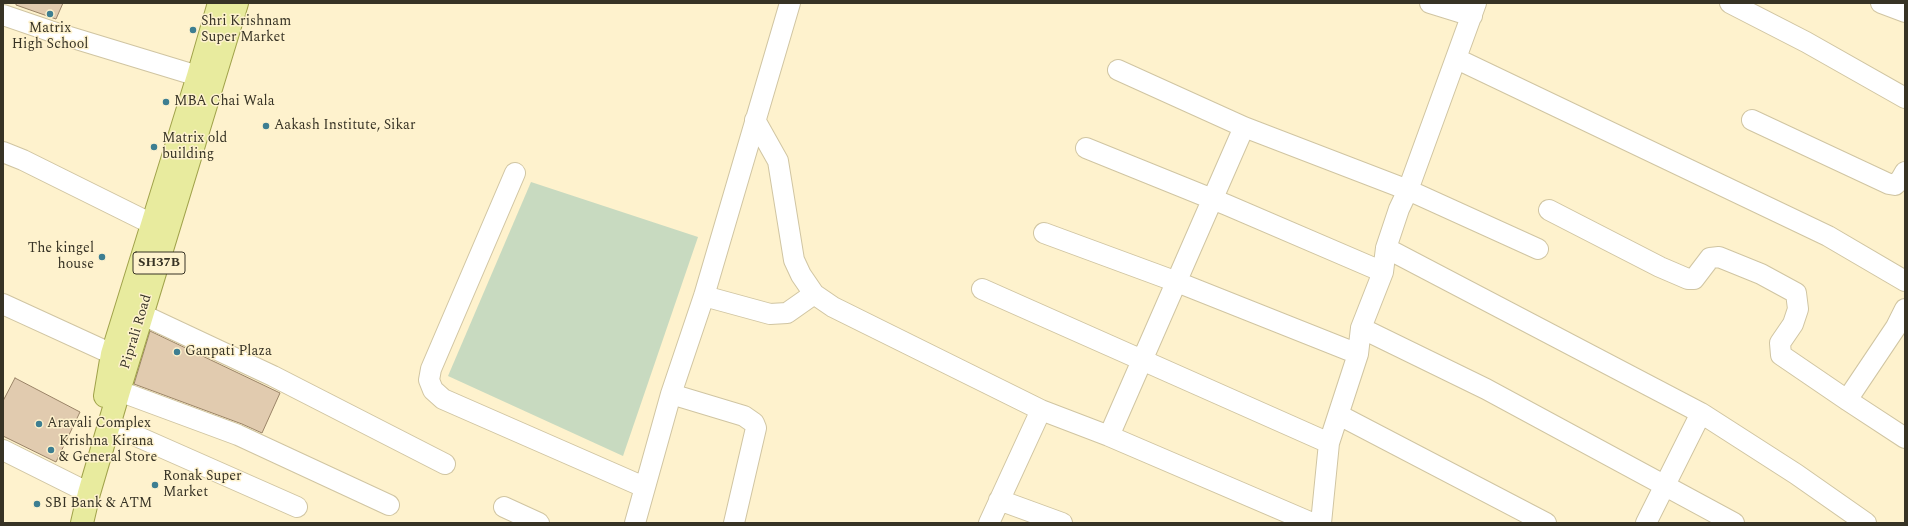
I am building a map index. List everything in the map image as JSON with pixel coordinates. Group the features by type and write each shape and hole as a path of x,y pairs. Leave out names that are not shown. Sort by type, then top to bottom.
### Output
{"main road":[{"path":"70,523 84,491 108,387 112,354 219,3"},
{"name":"Piprali Road","path":"82,523 84,491 110,424 237,3"}],"street":[{"path":"635,523 671,394 704,296 790,3"},
{"path":"1321,523 1329,443 1358,354 1361,328 1383,272 1386,248 1399,209 1408,190 1474,9 1430,3"},
{"path":"1730,3 1806,42 1905,98"},
{"path":"1881,3 1904,8"},
{"path":"3,15 50,31 198,76"},
{"path":"1457,59 1828,236 1905,281"},
{"path":"1118,70 1244,127 1408,190 1538,249"},
{"path":"755,120 778,161 794,260 801,275 814,294 833,307 1041,410 1108,436 1312,523"},
{"path":"1752,120 1889,184 1895,185 1905,172"},
{"path":"1108,436 1143,361 1244,127"},
{"path":"1086,148 1383,272"},
{"path":"3,152 23,160 152,224"},
{"path":"515,173 431,369 429,380 433,390 443,399 644,487"},
{"path":"1549,210 1688,279 1694,279 1710,258 1719,257 1760,274 1796,293 1798,309 1793,324 1780,342 1781,355 1905,438"},
{"path":"1044,233 1177,282 1358,354"},
{"path":"1386,248 1702,413 1796,474 1866,523"},
{"path":"982,289 1329,443"},
{"path":"704,296 770,314 787,313 814,294"},
{"path":"3,304 112,354"},
{"path":"1847,400 1901,329 1905,309"},
{"path":"143,315 274,376 445,464"},
{"path":"1361,328 1486,389 1734,523"},
{"path":"119,391 238,435 389,505"},
{"path":"671,394 744,416 754,423 756,428 734,523"},
{"path":"989,523 1041,410"},
{"path":"1646,523 1664,484 1702,413"},
{"path":"1339,415 1546,523"},
{"path":"110,424 296,507"},
{"path":"3,450 84,491"},
{"path":"999,500 1062,523"},
{"path":"504,507 539,523"}],"green space":[{"path":"531,182 698,237 623,456 448,376"}],"building":[{"name":"Matrix High School","path":"16,3 63,3 56,19 16,5"},
{"name":"Ganpati Plaza","path":"150,331 280,393 262,433 242,424 134,384"},
{"name":"Aravali Complex","path":"15,378 80,412 56,462 3,436 3,401"}],"place":[{"name":"Matrix High School","path":"50,14"},
{"name":"Shri Krishnam Super Market","path":"193,30"},
{"name":"MBA Chai Wala","path":"166,102"},
{"name":"Aakash Institute, Sikar","path":"266,126"},
{"name":"Matrix old building","path":"154,147"},
{"name":"The kingel house","path":"102,257"},
{"name":"Ganpati Plaza","path":"177,352"},
{"name":"Aravali Complex","path":"39,424"},
{"name":"Krishna Kirana & General Store","path":"51,450"},
{"name":"Ronak Super Market","path":"155,485"},
{"name":"SBI Bank & ATM","path":"37,504"}]}
